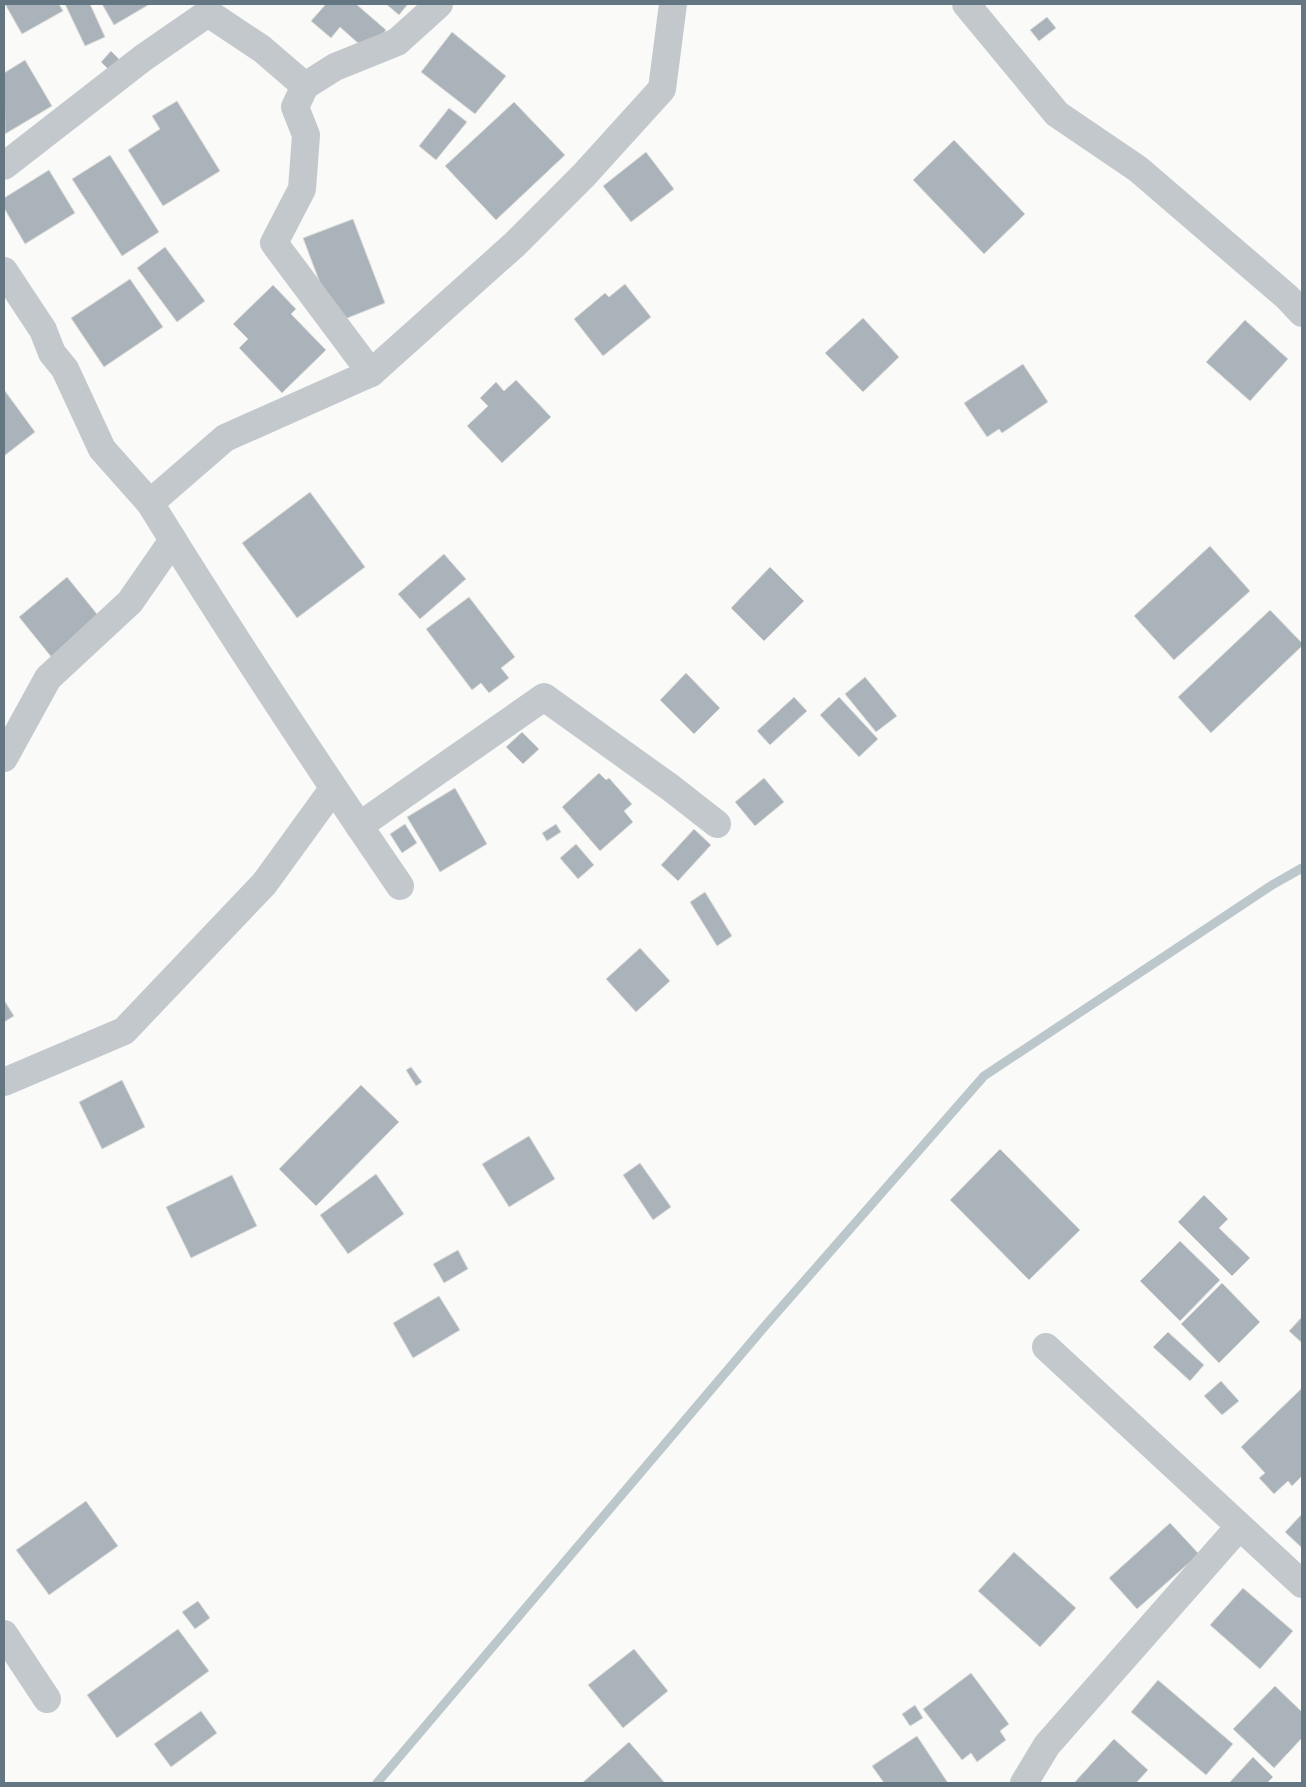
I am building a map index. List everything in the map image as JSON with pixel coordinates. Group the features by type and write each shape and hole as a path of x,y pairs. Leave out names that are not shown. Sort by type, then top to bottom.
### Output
{"street":[{"path":"371,373 274,243 302,189 306,135 295,107 305,86 335,66 396,42 439,4"},
{"path":"150,503 225,438 371,373 514,245 584,175 662,89 673,4"},
{"path":"966,4 1057,114 1138,169 1287,297 1302,313"},
{"path":"4,166 142,58 208,13 262,49 305,86"},
{"path":"4,271 43,330 52,353 65,369 102,450 150,503 220,616 333,789 400,886"},
{"path":"4,758 48,678 130,602 173,540"},
{"path":"359,826 544,697 671,788 717,824"},
{"path":"4,1082 124,1031 264,884 333,789"},
{"path":"1046,1347 1239,1528 1302,1584"},
{"path":"1024,1783 1048,1745 1239,1528"},
{"path":"4,1634 47,1699"}],"building":[{"path":"5,4 59,4 63,11 22,34"},
{"path":"65,4 90,4 105,37 85,46"},
{"path":"102,4 150,4 114,25"},
{"path":"326,4 356,4 386,30 368,52 340,27 331,38 311,21"},
{"path":"386,4 408,4 399,15"},
{"path":"1047,17 1056,28 1039,41 1030,30"},
{"path":"452,32 506,76 475,114 421,72"},
{"path":"111,51 121,61 111,72 101,62"},
{"path":"25,60 52,106 5,134 4,73"},
{"path":"177,101 220,171 163,206 128,150 160,129 152,116"},
{"path":"514,102 565,155 496,220 445,166"},
{"path":"449,108 467,122 436,160 419,146"},
{"path":"954,140 1025,214 984,254 913,180"},
{"path":"646,152 674,189 631,222 603,186"},
{"path":"110,155 159,232 122,256 72,179"},
{"path":"49,170 75,213 25,244 4,208 4,198"},
{"path":"353,219 385,303 335,323 303,238"},
{"path":"165,247 205,301 177,322 137,268"},
{"path":"130,279 163,327 104,367 71,318"},
{"path":"625,284 651,317 603,356 574,319 605,293 609,297"},
{"path":"273,285 296,309 291,314 326,350 282,393 239,348 248,339 233,324"},
{"path":"863,318 899,357 863,392 825,353"},
{"path":"1245,320 1288,359 1250,401 1206,362"},
{"path":"1023,364 1048,402 1002,433 999,429 987,437 964,403"},
{"path":"516,380 551,417 502,463 467,426 488,406 480,398 496,382 504,391"},
{"path":"4,392 35,432 4,456"},
{"path":"310,492 365,567 297,618 242,543"},
{"path":"1210,546 1250,591 1174,660 1134,616"},
{"path":"444,554 466,579 420,619 398,594"},
{"path":"770,567 804,601 764,641 731,608"},
{"path":"67,577 101,619 53,659 19,617"},
{"path":"469,597 515,657 501,668 509,678 489,693 481,683 472,690 426,629"},
{"path":"1270,610 1302,643 1302,646 1211,733 1178,697"},
{"path":"686,673 720,708 694,734 660,700"},
{"path":"865,677 897,716 876,732 845,694"},
{"path":"794,697 807,711 770,745 757,731"},
{"path":"839,697 878,739 859,757 820,715"},
{"path":"522,732 539,749 523,764 506,747"},
{"path":"599,773 606,780 609,778 632,804 624,811 633,822 600,851 562,807"},
{"path":"764,778 784,802 755,826 735,802"},
{"path":"455,788 487,844 440,872 407,817"},
{"path":"405,824 417,843 402,853 390,834"},
{"path":"556,824 561,832 547,841 542,833"},
{"path":"694,829 711,845 678,881 661,865"},
{"path":"576,844 594,865 578,879 560,858"},
{"path":"705,892 732,936 717,946 690,902"},
{"path":"640,948 670,981 636,1012 606,979"},
{"path":"4,1000 14,1016 4,1022"},
{"path":"411,1067 422,1082 416,1086 406,1070"},
{"path":"122,1080 145,1127 102,1149 79,1102"},
{"path":"361,1085 399,1122 316,1206 279,1169"},
{"path":"529,1136 555,1179 509,1207 482,1164"},
{"path":"1000,1149 1080,1230 1029,1280 950,1200"},
{"path":"640,1163 671,1207 653,1220 623,1175"},
{"path":"376,1174 404,1214 348,1254 320,1215"},
{"path":"232,1175 257,1226 191,1258 166,1207"},
{"path":"1204,1195 1228,1219 1219,1228 1250,1258 1232,1276 1178,1222"},
{"path":"1180,1241 1220,1280 1180,1321 1140,1281"},
{"path":"458,1250 468,1269 444,1283 433,1264"},
{"path":"1222,1283 1260,1322 1219,1363 1181,1324"},
{"path":"439,1296 460,1330 413,1358 393,1323"},
{"path":"1302,1317 1302,1343 1289,1331"},
{"path":"1168,1332 1204,1365 1190,1381 1153,1347"},
{"path":"1221,1381 1239,1401 1222,1415 1204,1396"},
{"path":"1302,1388 1302,1476 1292,1486 1288,1481 1274,1494 1259,1478 1265,1473 1241,1447"},
{"path":"86,1501 118,1546 49,1595 16,1550"},
{"path":"1302,1514 1302,1548 1285,1532"},
{"path":"1170,1523 1199,1554 1137,1609 1109,1578"},
{"path":"1014,1552 1076,1608 1040,1647 978,1591"},
{"path":"1243,1588 1293,1631 1260,1669 1210,1625"},
{"path":"198,1601 210,1618 195,1629 182,1612"},
{"path":"178,1629 209,1671 117,1738 87,1695"},
{"path":"634,1649 668,1691 623,1728 588,1685"},
{"path":"971,1673 1009,1724 1000,1731 1006,1740 977,1762 971,1753 962,1760 923,1709"},
{"path":"1158,1680 1233,1744 1206,1775 1131,1712"},
{"path":"1275,1686 1302,1712 1302,1738 1274,1768 1233,1729"},
{"path":"915,1705 923,1718 910,1726 902,1714"},
{"path":"201,1711 217,1733 171,1767 154,1744"},
{"path":"917,1736 948,1783 884,1783 872,1766"},
{"path":"1114,1739 1148,1770 1136,1783 1074,1783"},
{"path":"629,1742 665,1783 582,1783"},
{"path":"1253,1757 1273,1777 1267,1783 1229,1783"}],"waterway":[{"path":"377,1783 765,1326 984,1076 1272,885 1302,868"}]}
